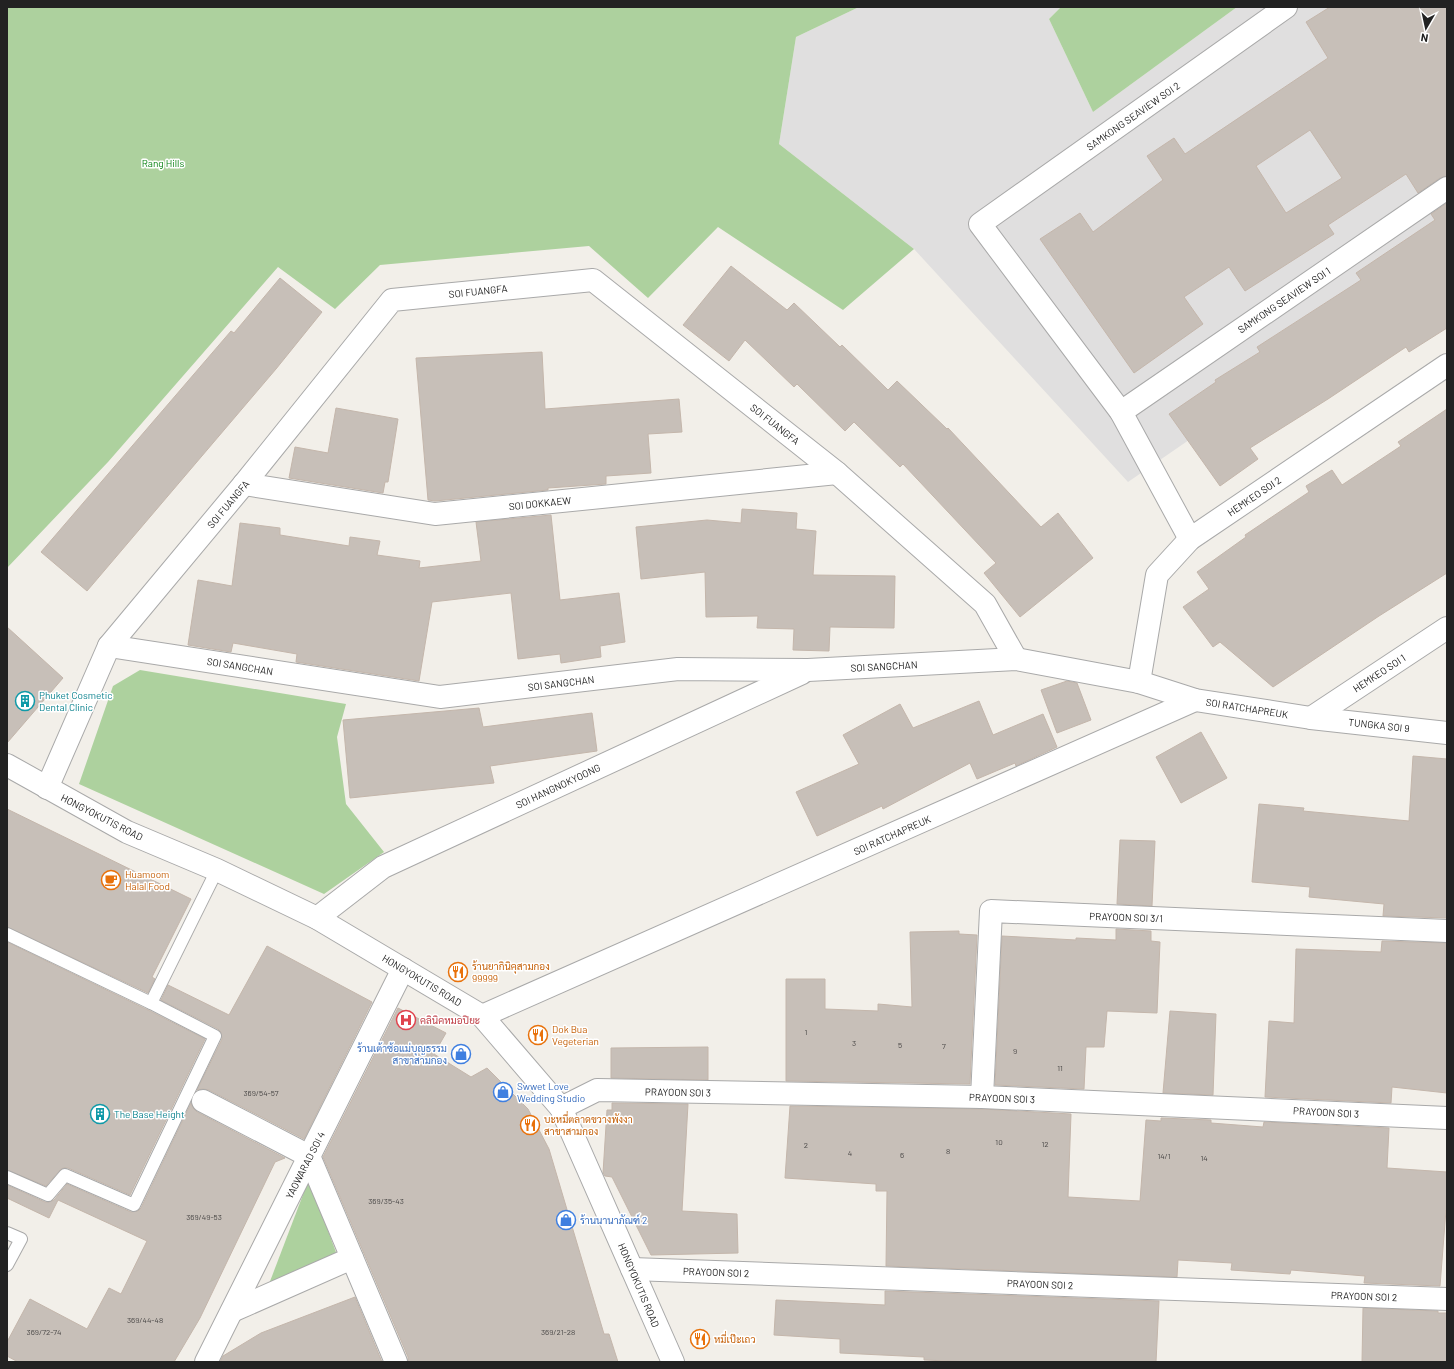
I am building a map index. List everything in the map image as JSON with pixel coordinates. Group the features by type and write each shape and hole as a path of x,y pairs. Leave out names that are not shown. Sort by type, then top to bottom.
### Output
{"street":[{"name":"SAMKONG SEAVIEW SOI 2","path":"1121,412 980,224 1286,7"},
{"name":"SAMKONG SEAVIEW SOI 1","path":"1121,412 1447,188"},
{"name":"SOI FUANGFA","path":"47,788 109,646 244,484 392,300 593,280 837,473 986,604 1016,659"},
{"name":"HEMKEO SOI 2","path":"1139,682 1157,575 1190,539 1447,365"},
{"path":"1121,412 1190,539"},
{"name":"SOI DOKKAEW","path":"244,484 435,514 837,473"},
{"name":"HEMKEO SOI 1","path":"1310,718 1447,628"},
{"name":"SOI SANGCHAN","path":"109,646 440,697 678,669 808,670 1016,659 1139,682 1196,700"},
{"name":"SOI HANGNOKYOONG","path":"317,918 383,867 808,670"},
{"name":"SOI RATCHAPREUK","path":"482,1016 1196,700 1310,718"},
{"name":"TUNGKA SOI 9","path":"1310,718 1447,733"},
{"name":"HONGYOKUTIS ROAD","path":"7,765 126,832 217,870 317,918 482,1016 562,1108 673,1362"},
{"name":"PRAYOON SOI 3/1","path":"982,1097 991,911 1447,931"},
{"name":"YAOWARAD SOI 4","path":"206,1362 403,969"},
{"name":"PRAYOON SOI 3","path":"562,1108 597,1090 982,1097 1447,1118"},
{"path":"203,1101 309,1156 396,1362"},
{"path":"232,1311 352,1258"},
{"name":"PRAYOON SOI 2","path":"632,1269 1447,1299"}],"lane":[{"path":"151,1003 217,870"},
{"path":"7,934 151,1003 215,1036 134,1205 65,1174 48,1195 7,1177"},
{"path":"7,1232 21,1240 7,1265"}],"shaded area":[{"path":"859,7 1061,7 1049,19 1093,112 1237,7 1447,7 1447,262 1128,482 914,249 779,144 796,37"}],"green space":[{"name":"Rang Hills","path":"7,7 859,7 796,37 779,144 914,249 843,310 718,227 648,298 589,246 380,265 335,309 278,267 108,462 7,568"},
{"path":"1061,7 1237,7 1093,112 1049,19"},
{"path":"140,670 346,704 337,737 346,804 384,852 324,894 79,784 113,686"},
{"path":"309,1179 337,1255 269,1284"}],"building":[{"path":"1330,7 1447,7 1447,176 1440,178 1418,193 1406,174 1328,225 1334,234 1245,291 1229,267 1184,297 1203,324 1134,373 1040,239 1080,213 1093,232 1163,180 1147,156 1174,138 1185,154 1328,58 1306,22","holes":["1310,130 1342,178 1286,213 1256,166"]},
{"path":"1447,203 1447,328 1409,352 1406,347 1328,399 1250,448 1258,459 1220,486 1169,414 1216,382 1215,380 1260,352 1257,347 1361,280 1356,273 1435,220 1431,214"},
{"path":"731,266 787,310 794,303 840,347 842,345 888,390 897,381 947,429 948,428 1041,527 1058,513 1093,558 1020,617 984,573 996,563 903,464 900,467 854,422 845,431 797,384 794,387 745,340 729,361 683,325"},
{"path":"280,278 322,312 276,369 87,591 41,552 231,331 234,333"},
{"path":"542,352 545,409 679,399 682,432 648,434 651,473 606,476 606,484 548,488 548,490 435,501 428,500 416,358"},
{"path":"336,408 398,419 388,482 385,482 383,493 289,478 295,447 328,453"},
{"path":"1447,409 1447,573 1379,616 1273,687 1220,642 1213,647 1183,607 1209,589 1197,572 1246,537 1245,535 1309,492 1306,486 1332,470 1342,485 1401,446 1398,442"},
{"path":"742,509 797,513 796,529 816,531 813,575 895,576 894,628 830,627 829,651 793,650 794,629 757,628 758,616 706,617 705,572 641,579 636,527 707,520 741,523"},
{"path":"551,515 560,600 619,593 625,642 600,646 601,657 561,663 560,654 518,659 511,593 432,602 419,681 296,662 297,654 233,643 231,652 188,645 198,580 232,586 240,523 280,528 280,535 349,546 350,537 380,541 377,555 420,561 419,568 481,561 476,522"},
{"name":"Phuket Cosmetic Dental Clinic","path":"7,627 63,678 7,743"},
{"path":"1067,681 1077,683 1091,720 1057,733 1041,690"},
{"path":"979,701 993,735 1043,714 1057,747 1016,766 1015,763 977,779 970,763 883,809 882,806 817,836 796,792 859,764 843,735 900,704 913,728"},
{"path":"479,708 483,727 592,713 597,751 490,766 494,783 350,798 343,720"},
{"path":"1201,732 1227,778 1181,803 1156,757"},
{"path":"1413,756 1447,759 1447,918 1383,916 1384,904 1309,897 1310,887 1252,882 1259,804 1304,808 1303,811 1409,821"},
{"path":"7,809 191,899 152,977 155,979 148,993 7,927"},
{"path":"1120,840 1155,841 1152,906 1117,904"},
{"path":"1116,929 1151,931 1151,941 1160,942 1157,1013 1107,1011 1104,1047 1086,1047 1084,1089 995,1085 1002,936 1076,940 1076,938 1116,940"},
{"path":"959,931 959,934 977,935 970,1084 786,1081 786,979 825,979 825,1009 878,1011 878,1004 912,1007 910,932"},
{"path":"1382,941 1447,943 1447,1093 1392,1087 1391,1103 1265,1097 1269,1021 1294,1023 1296,949 1381,952"},
{"name":"The Base Height","path":"7,942 205,1039 130,1195 68,1168 63,1168 60,1170 46,1186 7,1170"},
{"path":"267,946 372,1002 304,1139 209,1090 197,1090 222,1039 221,1032 218,1029 161,1000 168,985 229,1015"},
{"path":"398,1008 446,1033 434,1054 471,1077 487,1068 528,1109 549,1149 604,1334 609,1334 618,1362 408,1362 408,1357 323,1157"},
{"path":"1170,1011 1216,1014 1213,1095 1163,1093"},
{"path":"708,1047 708,1080 611,1078 611,1048"},
{"path":"191,1103 197,1112 285,1158 275,1162 200,1318 174,1362 18,1362 7,1356 7,1342 30,1299 87,1329 109,1288 121,1294 147,1241 58,1200 49,1218 7,1198 7,1185 45,1202 49,1202 54,1200 67,1184 131,1212 138,1211 141,1208"},
{"path":"612,1103 688,1104 682,1211 737,1214 738,1253 651,1255 612,1177 605,1176 603,1173 607,1110 612,1110"},
{"path":"790,1106 982,1109 1071,1114 1068,1197 1140,1201 1146,1120 1161,1121 1161,1118 1211,1120 1211,1123 1263,1127 1264,1122 1389,1128 1387,1168 1447,1172 1447,1210 1440,1286 1364,1283 1365,1276 1291,1270 1290,1274 1231,1270 1232,1263 1178,1260 1177,1277 886,1266 887,1191 876,1191 876,1184 785,1178"},
{"path":"885,1291 1159,1301 1156,1362 971,1362 924,1360 924,1357 840,1353 840,1339 774,1335 776,1300 885,1305"},
{"path":"355,1297 382,1362 220,1362 223,1356 261,1333"},
{"path":"1363,1308 1438,1311 1438,1313 1447,1313 1447,1362 1362,1362"}],"place":[{"name":"Phuket Cosmetic Dental Clinic","path":"25,701"},
{"name":"Huamoom Halal Food","path":"111,880"},
{"name":"ร้านยากินิคุสามกอง 99999","path":"458,972"},
{"name":"คลินิคหมอปิยะ","path":"406,1020"},
{"name":"Dok Bua Vegeterian","path":"538,1035"},
{"name":"ร้านเต้าซ้อแม่บุญธรรม สาขาสามกอง","path":"461,1054"},
{"name":"Swwet Love Wedding Studio","path":"503,1092"},
{"name":"The Base Height","path":"100,1114"},
{"name":"บะหมี่ตลาดขวางพังงา สาขาสามกอง","path":"530,1125"},
{"name":"ร้านนานาภัณฑ์ 2","path":"566,1220"},
{"name":"หมี่เป๊ะเถว","path":"700,1339"}]}
